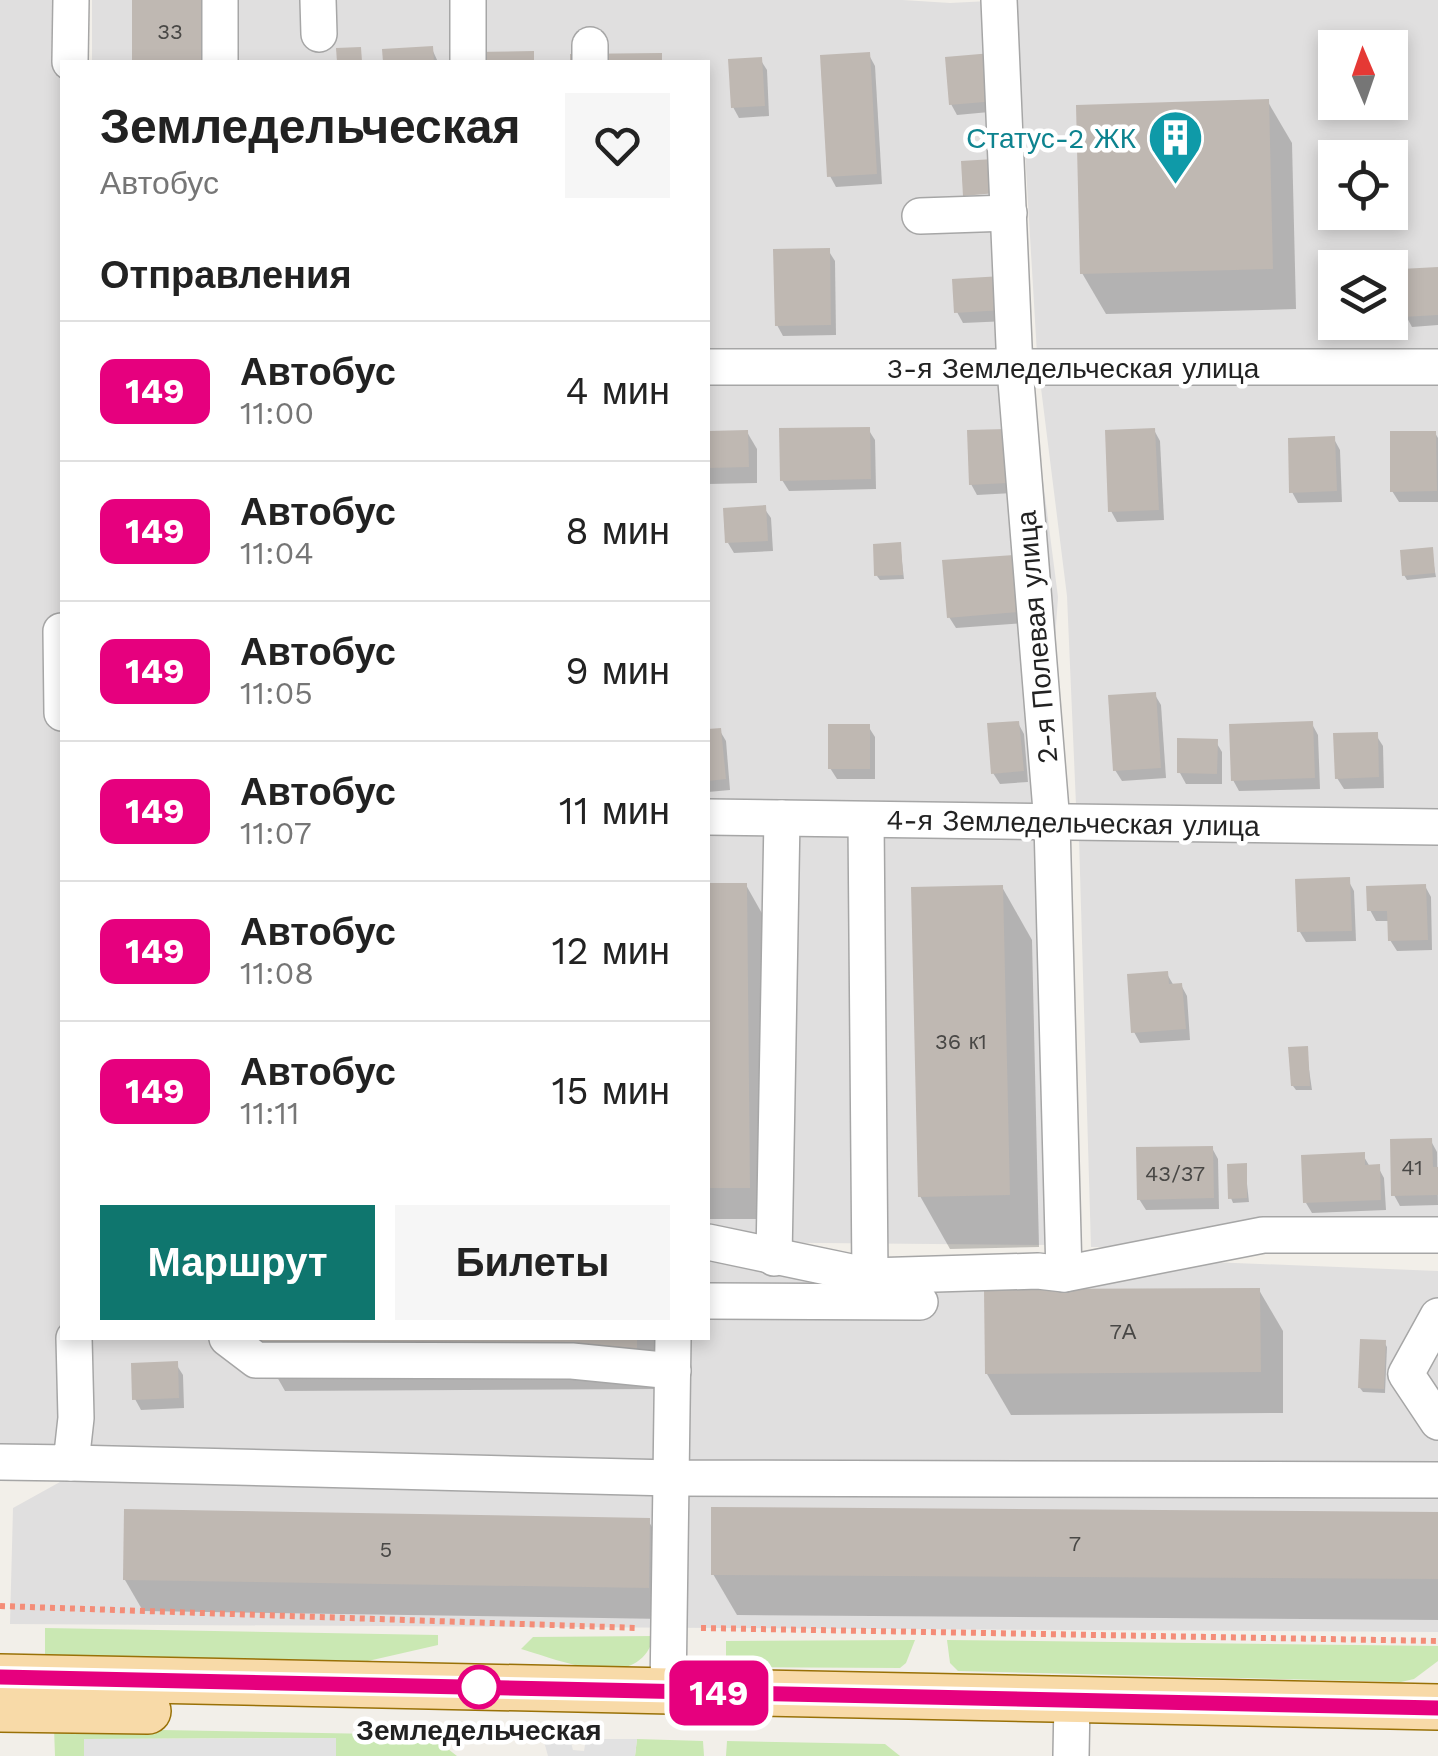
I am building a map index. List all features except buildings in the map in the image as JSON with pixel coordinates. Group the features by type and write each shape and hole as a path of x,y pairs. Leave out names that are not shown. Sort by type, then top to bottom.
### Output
{"main road":[{"path":"0,1677 1072,1728 1438,1734"},
{"path":"0,1710 467,1701 668,1692 1072,1728 1438,1708"}],"street":[{"path":"70,60 72,0"},
{"path":"220,0 220,60"},
{"path":"468,0 468,60"},
{"name":"2-я Полевая улица","path":"999,0 1015,369 1052,824 1064,1274"},
{"path":"920,216 1009,213"},
{"name":"3-я Земледельческая улица","path":"710,367 1438,367"},
{"name":"4-я Земледельческая улица","path":"710,817 1438,827"},
{"path":"774,1258 782,818"},
{"path":"866,820 870,1276"},
{"path":"710,1242 870,1276 1038,1271 1064,1274 1263,1235 1438,1236"},
{"path":"710,1301 920,1302"},
{"path":"1438,1316 1406,1374 1438,1422"},
{"path":"70,1463 76,1418 74,1340"},
{"path":"230,1340 256,1360 572,1362 673,1354 668,1692"},
{"path":"0,1462 672,1478 1438,1480"}],"path":[{"path":"0,1606 670,1629 1438,1641"}],"shaded area":[{"path":"0,0 63,0 60,1340 76,1453 0,1459"},
{"path":"92,0 1008,0 1029,371 710,369 710,60 92,60"},
{"path":"1016,0 1438,0 1438,370 1038,371"},
{"path":"710,377 1030,380 1058,597 1042,829 1051,1245 710,1242"},
{"path":"1040,380 1438,380 1438,833 1077,828 1067,596"},
{"path":"1079,838 1438,841 1438,1246 1091,1247"},
{"path":"710,1255 912,1265 1087,1257 1438,1271 1438,1632 10,1624 13,1508 87,1467 88,1340 710,1340"},
{"path":"336,1738 336,1756 84,1756 84,1739"},
{"path":"543,1738 570,1739 573,1750 584,1751 586,1739 637,1739 635,1756 548,1756"}],"green space":[{"path":"45,1628 438,1635 438,1645 368,1661 45,1655"},
{"path":"654,1636 646,1654 616,1669 576,1665 521,1649 533,1637"},
{"path":"915,1640 900,1668 726,1667 726,1641"},
{"path":"947,1640 1438,1646 1438,1661 1414,1679 1401,1682 958,1671 950,1663"},
{"path":"54,1728 430,1735 457,1756 336,1756 336,1738 84,1739 84,1756 55,1756"},
{"path":"637,1739 703,1741 704,1756 635,1756"},
{"path":"727,1741 885,1744 900,1756 726,1756"}],"bus line":[{"name":"149","path":"0,1677 1438,1708"}],"place":[{"name":"Статус-2 ЖК","path":"1175,187"},
{"name":"Земледельческая","path":"479,1687"}]}
